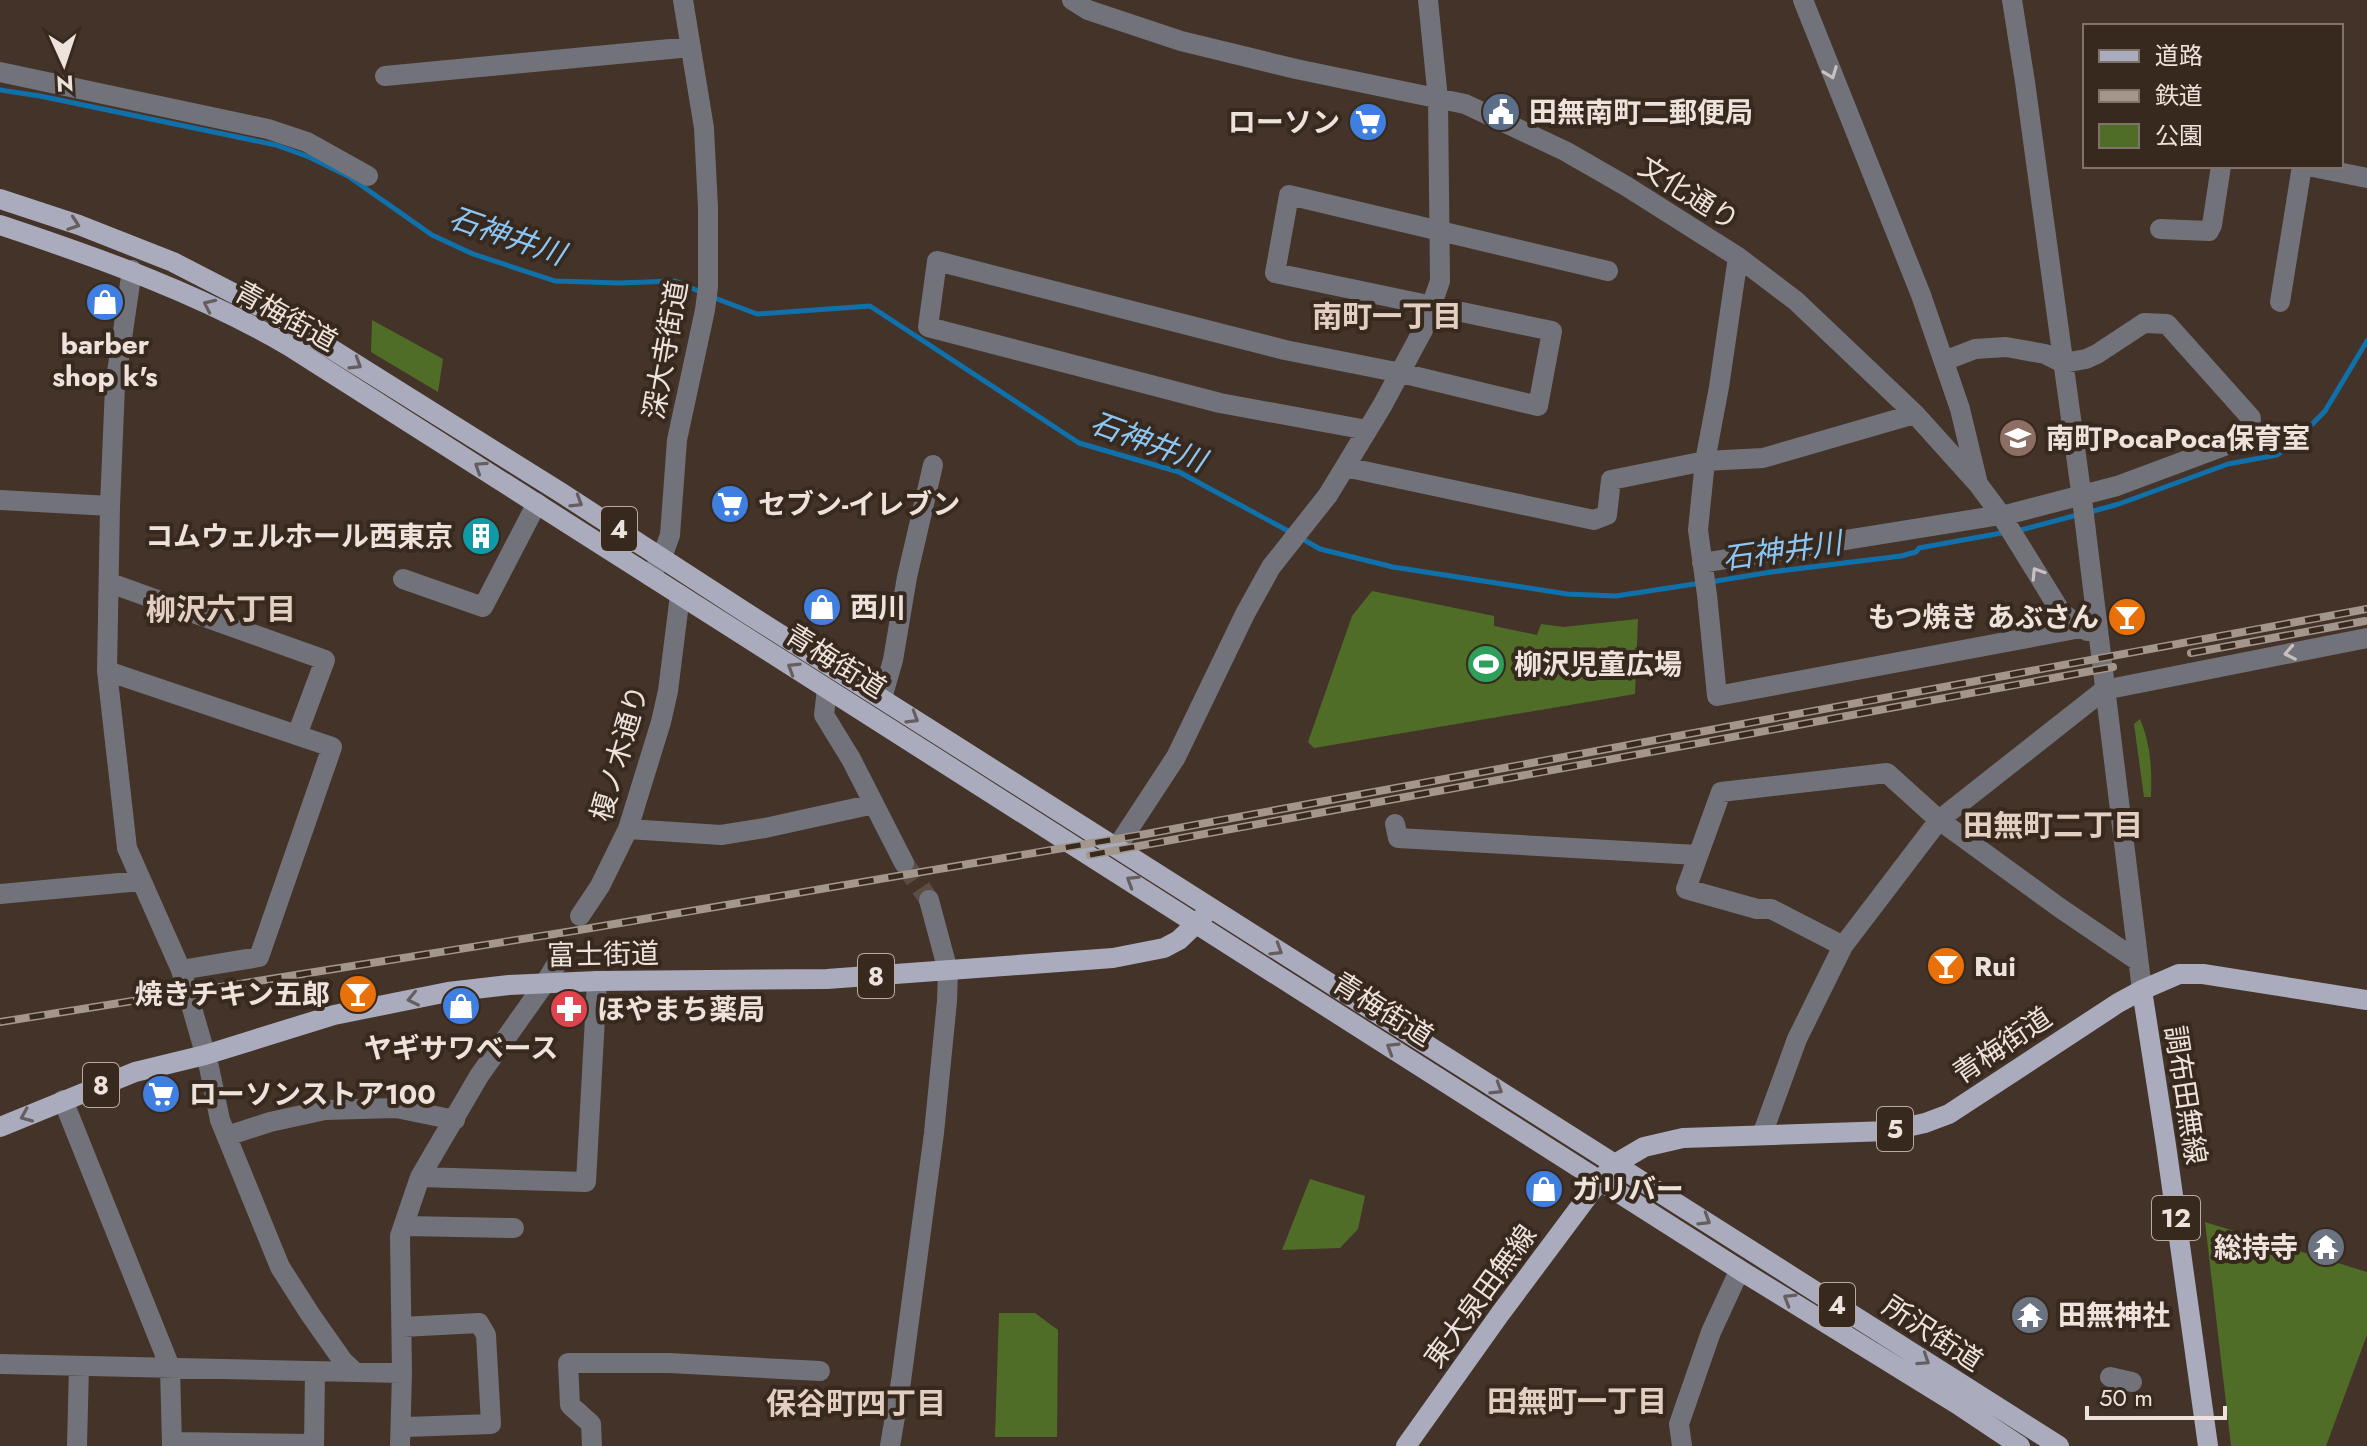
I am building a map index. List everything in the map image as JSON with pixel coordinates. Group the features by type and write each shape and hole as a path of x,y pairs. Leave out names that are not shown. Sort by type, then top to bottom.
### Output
{"main road":[{"name":"青梅街道","path":"0,199 79,225 173,262 238,294 314,338 1615,1164"},
{"name":"青梅街道","path":"0,225 132,270 270,334 1600,1180 1615,1164 1644,1147 1683,1138 1889,1131 1925,1123 1949,1114 2069,1034 2142,990 2179,974 2203,974 2367,1000"},
{"name":"富士街道","path":"0,1127 135,1072 205,1055 334,1015 448,992 597,981 778,981 948,971 1145,953 1179,940 1212,908"},
{"name":"調布田無線","path":"2142,990 2208,1446"},
{"name":"所沢街道","path":"1615,1164 2059,1446"},
{"name":"所沢街道","path":"1600,1180 2020,1446"},
{"name":"東大泉田無線","path":"1406,1446 1600,1180"}],"street":[{"name":"深大寺街道","path":"650,576 662,557 670,535 677,440 707,295 708,208 704,128 683,0"},
{"name":"文化通り","path":"1072,0 1088,10 1181,41 1296,69 1465,104 1565,151 1626,186 1738,257 1796,301 1915,414 1978,484 2003,518 2061,612 2090,633"},
{"path":"1117,847 1176,757 1271,567 1328,495 1423,330 1440,281 1438,99 1428,0"},
{"path":"1803,0 1921,295 1960,409 1978,484"},
{"path":"2012,0 2082,497 2090,633 2104,690 2142,990"},
{"path":"385,76 691,47"},
{"path":"0,72 268,129 307,142 368,176"},
{"path":"2160,229 2209,231 2221,168"},
{"path":"2280,302 2305,168"},
{"path":"2315,168 2367,178"},
{"path":"1367,430 1220,403 928,327 937,261 1285,350 1401,373 1538,406 1552,331 1275,273 1289,195 1608,271"},
{"path":"1738,257 1705,461 1698,530 1717,696 2090,633"},
{"path":"132,270 115,386 107,671 127,848 181,970 220,1120 280,1267 343,1361 355,1372"},
{"path":"1702,563 2003,518 2117,486 2238,441 2251,423 2251,418 2167,324 2144,323 2097,354 2063,363 2045,354 2006,347 1975,349 1944,361"},
{"path":"1345,467 1594,520 1607,515 1611,480 1705,461 1763,458 1915,414"},
{"path":"882,698 893,660 907,577 933,465"},
{"path":"0,500 110,506"},
{"path":"403,579 483,607 537,503"},
{"path":"110,583 325,660 297,735"},
{"name":"榎ノ木通り","path":"580,916 600,886 628,829 668,691 680,595"},
{"path":"1762,1135 1797,1039 1843,946 1939,820 2104,690 2367,638"},
{"path":"107,671 332,747 259,957 181,970"},
{"path":"827,689 824,715 904,863"},
{"path":"1843,946 1771,909 1757,909 1686,889 1721,792 1887,773 1939,820 2138,961"},
{"path":"628,829 721,835 874,804"},
{"path":"1395,824 1398,838 1697,855"},
{"path":"0,894 141,881"},
{"path":"890,1446 934,1133 948,971 929,900"},
{"path":"402,1327 479,1323 486,1335 491,1424 405,1435 402,1373 400,1236 420,1177 479,1076 564,952"},
{"path":"420,1177 586,1182 597,981"},
{"path":"63,1100 170,1367 172,1444 314,1445 315,1371"},
{"path":"227,1136 270,1122 325,1110 396,1108 455,1120"},
{"path":"405,1226 514,1228"},
{"path":"1682,1446 1679,1424 1711,1332 1735,1280 1743,1272"},
{"path":"592,1446 591,1424 570,1405 568,1363 669,1363 820,1371"},
{"path":"0,1364 402,1373"},
{"path":"77,1446 79,1366"},
{"path":"2110,1377 2132,1382"}],"green space":[{"path":"372,320 443,359 438,392 371,352"},
{"name":"柳沢児童広場","path":"1372,591 1494,616 1494,626 1537,635 1541,624 1563,627 1638,619 1635,694 1314,748 1308,742 1352,616"},
{"path":"2140,719 2150,758 2151,797 2144,797 2134,724"},
{"path":"1310,1179 1365,1196 1358,1229 1340,1248 1282,1250"},
{"path":"2205,1222 2367,1272 2367,1335 2326,1446 2231,1446"},
{"path":"999,1313 1035,1313 1058,1330 1057,1437 995,1437"}],"waterway":[{"name":"石神井川","path":"0,90 276,145 348,176 432,235 473,254 555,281 675,281 703,293"},
{"name":"石神井川","path":"712,297 757,314 870,306 1079,443 1179,472 1290,532"},
{"name":"石神井川","path":"2090,512 2228,464 2277,455 2293,444 2325,411 2367,341"},
{"name":"石神井川","path":"2017,531 2081,514"},
{"name":"石神井川","path":"1710,582 1901,556 1916,552 1919,548 2007,532"},
{"name":"石神井川","path":"1299,537 1320,549 1393,567 1567,594 1616,596 1701,583"}],"tunnel":[{"path":"904,863 929,900"}],"railway":[{"path":"0,1022 573,931 1146,834 2367,609"},
{"path":"2191,653 2365,621"},
{"path":"1090,855 2113,667"}],"place":[{"name":"田無南町二郵便局","path":"1501,112"},
{"name":"ローソン","path":"1368,122"},
{"name":"barber shop k's","path":"105,302"},
{"name":"南町PocaPoca保育室","path":"2018,438"},
{"name":"セブン-イレブン","path":"730,504"},
{"name":"コムウェルホール西東京","path":"481,536"},
{"name":"西川","path":"822,607"},
{"name":"もつ焼き あぶさん","path":"2127,617"},
{"name":"柳沢児童広場","path":"1486,664"},
{"name":"Rui","path":"1946,966"},
{"name":"焼きチキン五郎","path":"358,994"},
{"name":"ヤギサワベース","path":"461,1006"},
{"name":"ほやまち薬局","path":"569,1009"},
{"name":"ローソンストア100","path":"161,1094"},
{"name":"ガリバー","path":"1544,1189"},
{"name":"総持寺","path":"2326,1247"},
{"name":"田無神社","path":"2030,1315"}],"district":[{"name":"南町一丁目","path":"1387,317"},
{"name":"柳沢六丁目","path":"221,610"},
{"name":"田無町二丁目","path":"2053,826"},
{"name":"田無町一丁目","path":"1577,1402"},
{"name":"保谷町四丁目","path":"856,1404"}]}
